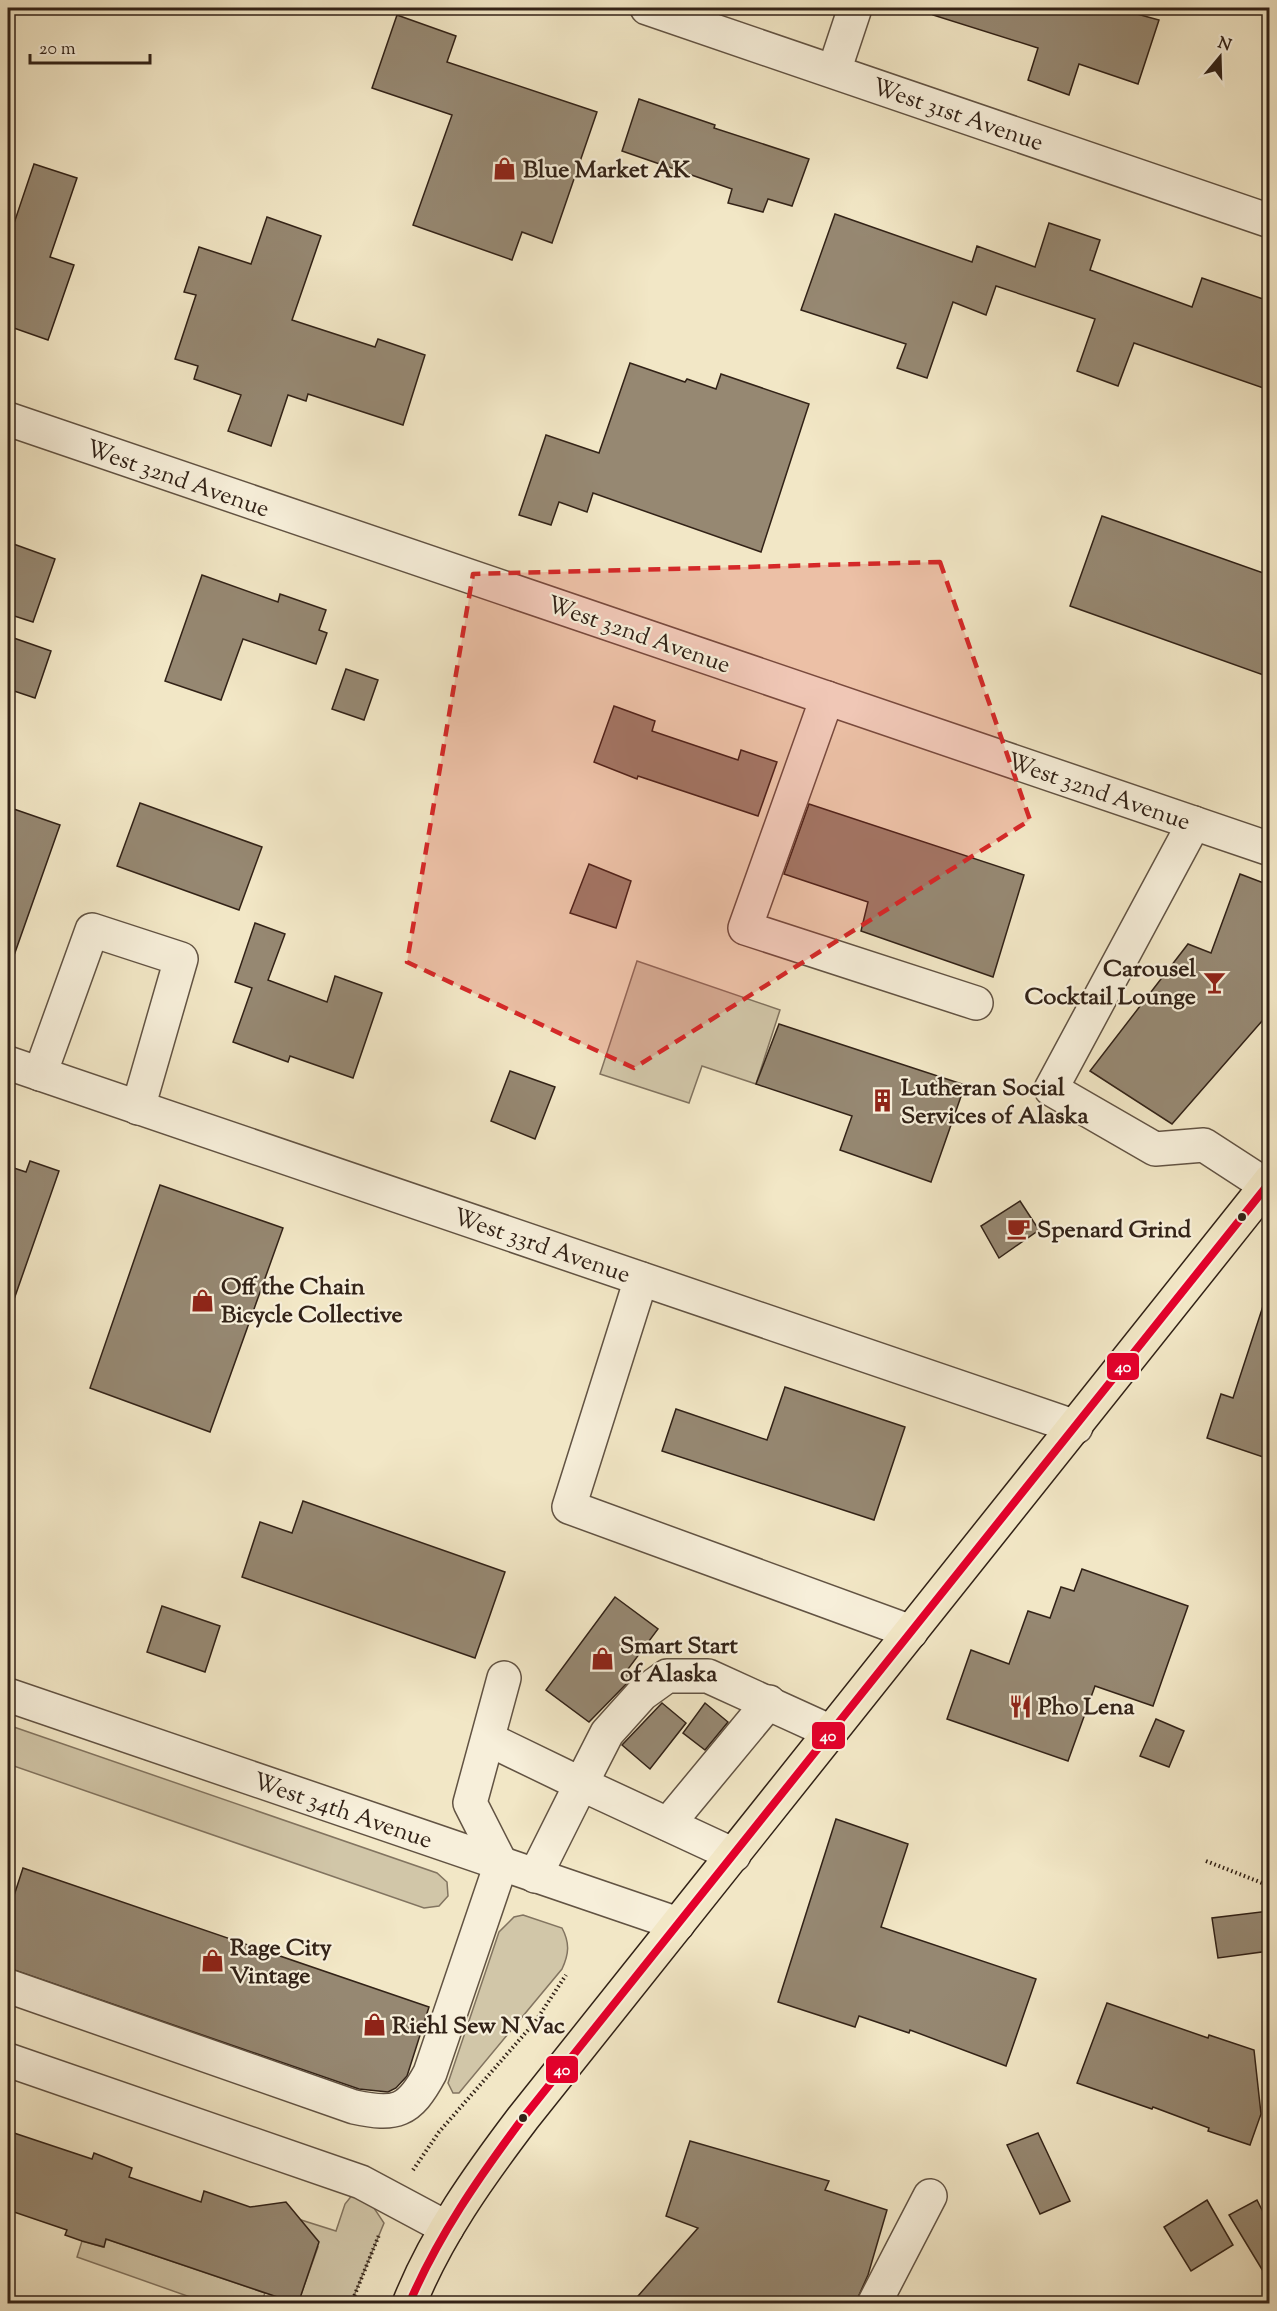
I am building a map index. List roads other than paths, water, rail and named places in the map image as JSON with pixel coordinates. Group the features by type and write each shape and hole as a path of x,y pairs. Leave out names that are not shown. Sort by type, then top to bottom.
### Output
{"main road":[{"path":"409,2304 447,2228 482,2172 523,2118 1268,1185"}],"street":[{"name":"West 31st Avenue","path":"647,8 1269,221"},
{"path":"834,71 855,8"},
{"name":"West 32nd Avenue","path":"8,419 1269,849"},
{"path":"827,698 745,928 976,1003"},
{"path":"1194,823 1050,1089 1155,1149 1204,1145 1268,1185"},
{"path":"40,1074 92,930 181,959 138,1108"},
{"name":"West 33rd Avenue","path":"8,1063 1076,1427"},
{"path":"641,1279 569,1507 911,1632"},
{"path":"535,1876 607,1733 642,1694 667,1676 708,1676 831,1732"},
{"path":"8,1986 354,2107 388,2113 399,2110 420,2091 430,2073 501,1864 470,1803 504,1678"},
{"name":"West 34th Avenue","path":"8,1695 678,1924"},
{"path":"668,1824 769,1702"},
{"path":"488,1739 734,1855"},
{"path":"8,2060 361,2182 447,2228"},
{"path":"874,2304 930,2196"}],"place":[{"name":"Blue Market AK","path":"505,169"},
{"name":"Carousel Cocktail Lounge","path":"1214,982"},
{"name":"Lutheran Social Services of Alaska","path":"883,1101"},
{"name":"Spenard Grind","path":"1019,1229"},
{"name":"Off the Chain Bicycle Collective","path":"203,1300"},
{"name":"Smart Start of Alaska","path":"602,1659"},
{"name":"Pho Lena","path":"1020,1706"},
{"name":"Rage City Vintage","path":"212,1961"},
{"name":"Riehl Sew N Vac","path":"374,2025"}]}
